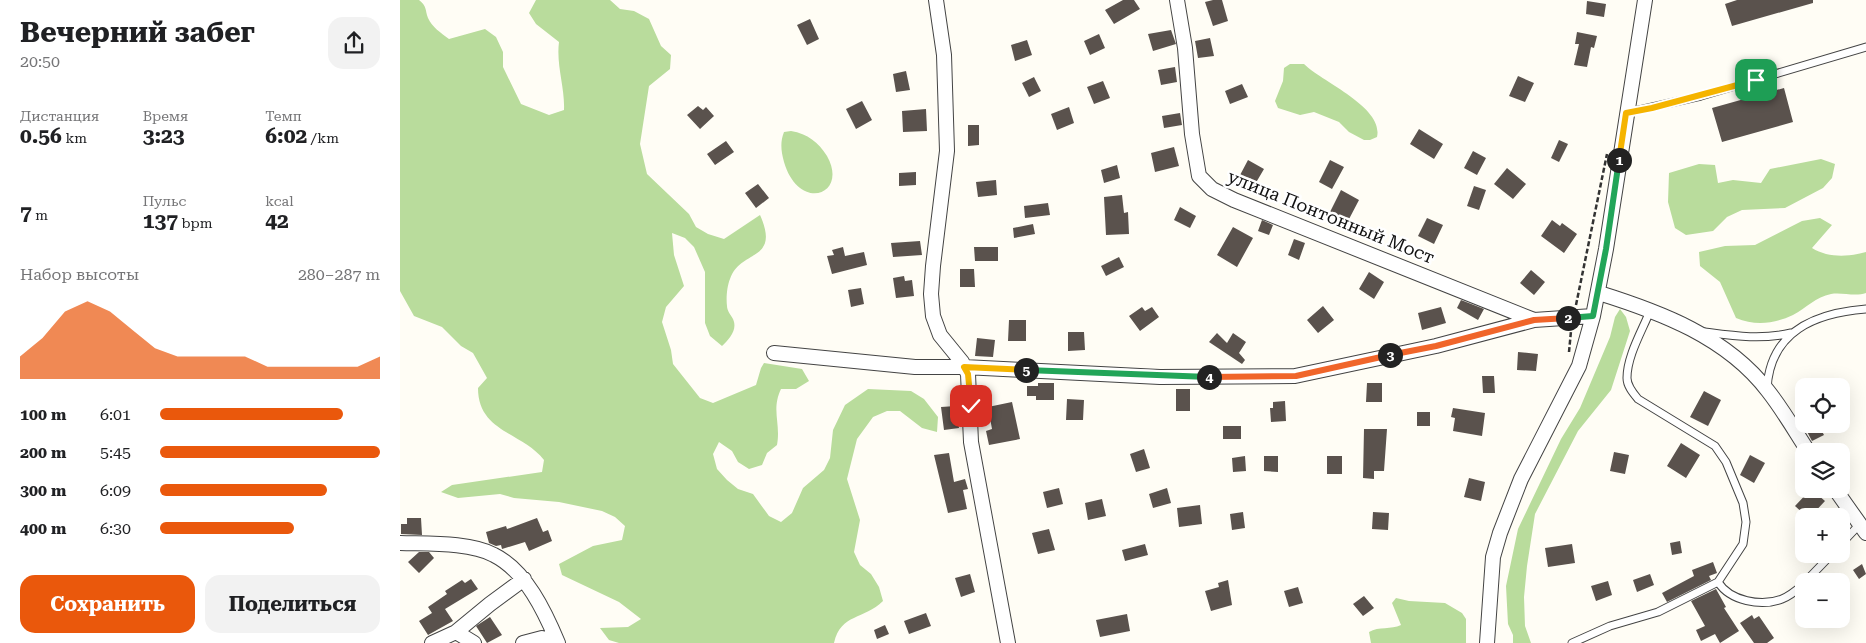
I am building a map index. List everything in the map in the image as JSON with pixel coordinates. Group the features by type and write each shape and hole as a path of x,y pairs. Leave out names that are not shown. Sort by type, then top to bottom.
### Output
{"street":[{"path":"936,0 944,55 947,151 931,294 933,316 940,335 968,374 971,442 1008,643"},
{"name":"улица Понтонный Мост","path":"1177,0 1185,48 1192,134 1199,176 1204,183 1234,200 1534,320"},
{"path":"1487,643 1494,558 1500,533 1521,479 1579,366 1599,293 1645,0"},
{"path":"1599,293 1650,311 1697,332 1730,353 1767,389 1803,443"},
{"name":"улица Понтонный Мост","path":"774,353 915,367 964,367 1160,377 1296,376 1436,346 1534,320 1593,316"},
{"path":"1841,498 1863,529"},
{"path":"400,543 472,548 495,555 524,579 544,610 558,642"},
{"path":"432,643 456,632 524,579"},
{"path":"456,632 474,643"},
{"path":"523,643 542,638 558,642"}],"lane":[{"path":"1626,113 1701,96 1866,47"},
{"path":"1697,332 1770,338 1791,333 1821,316 1866,309"},
{"path":"1572,643 1610,626 1658,612 1718,582 1743,544 1746,522 1743,503 1726,462 1715,446 1638,399 1630,389 1627,379 1632,357 1650,311"},
{"path":"1767,389 1770,367 1774,357 1791,333"},
{"path":"1850,538 1863,529"},
{"path":"1814,573 1823,563"},
{"path":"1718,582 1728,593 1739,598 1766,602 1781,600 1795,592"}],"green space":[{"path":"400,0 419,0 422,2 432,24 449,39 485,29 496,37 503,52 503,67 521,104 549,115 564,110 558,51 559,42 536,24 529,13 536,0 610,0 620,9 634,11 649,19 661,46 671,55 670,69 649,86 640,144 647,174 689,214 696,227 708,234 724,239 760,215 766,241 757,253 735,270 730,279 727,292 727,306 733,319 734,331 722,346 710,336 705,323 705,272 694,247 685,238 672,233 674,255 684,286 666,307 662,322 671,350 673,364 700,398 713,403 756,385 764,363 802,369 809,381 796,389 781,389 776,410 777,445 767,453 762,465 749,469 738,462 732,451 719,442 713,454 717,469 738,489 753,494 769,516 781,522 792,513 803,488 824,470 830,458 833,430 845,405 868,389 911,391 924,399 938,417 937,432 922,428 900,411 887,411 873,417 857,439 847,479 860,520 854,552 860,565 871,574 879,587 883,601 842,626 837,633 834,643 619,643 609,640 600,628 628,627 641,619 619,602 562,575 559,564 593,546 622,540 625,526 615,517 602,511 559,502 514,498 500,494 458,498 441,492 452,485 542,472 544,460 524,443 493,423 485,414 480,403 478,388 487,378 473,353 461,346 442,327 414,316 400,291"},
{"path":"1290,64 1304,64 1362,105 1371,115 1377,126 1377,137 1364,140 1349,132 1339,122 1314,112 1300,115 1278,108 1275,101 1283,81 1284,68"},
{"path":"791,131 812,139 827,156 832,170 832,181 827,188 819,193 810,193 800,188 791,178 784,162 781,147 784,132"},
{"path":"1821,159 1835,164 1832,178 1823,188 1785,208 1742,210 1727,217 1713,231 1686,235 1675,228 1668,202 1669,173 1699,164 1715,165 1718,183 1733,180 1761,183 1770,169"},
{"path":"1820,218 1832,225 1812,248 1825,254 1838,256 1866,252 1866,293 1857,295 1826,295 1793,315 1772,322 1757,323 1736,318 1720,282 1700,266 1699,252 1725,246 1755,245 1802,221"},
{"path":"1620,309 1626,317 1630,331 1611,390 1578,431 1535,514 1524,597 1525,626 1531,643 1513,643 1513,635 1508,624 1506,586 1518,529 1561,439 1580,408 1610,337 1615,317"},
{"path":"1396,598 1409,601 1445,603 1462,613 1466,619 1466,643 1371,643 1369,632 1401,625 1392,603"}],"building":[{"path":"1123,0 1134,0 1140,9 1114,24 1105,10"},
{"path":"1222,0 1228,21 1213,26 1205,2"},
{"path":"1737,0 1813,0 1813,3 1732,26 1725,4"},
{"path":"1587,1 1606,4 1604,17 1586,14"},
{"path":"810,19 819,39 807,45 797,25"},
{"path":"1171,30 1176,44 1153,51 1148,34"},
{"path":"1577,32 1597,36 1594,48 1591,47 1587,67 1574,65 1579,44 1575,44"},
{"path":"1099,34 1105,48 1090,55 1084,41"},
{"path":"1210,38 1214,56 1198,58 1195,41"},
{"path":"1027,40 1032,55 1015,61 1011,45"},
{"path":"1175,67 1177,82 1161,85 1158,70"},
{"path":"906,71 910,90 896,92 893,74"},
{"path":"1518,76 1534,83 1525,102 1509,96"},
{"path":"1034,77 1041,91 1029,97 1022,83"},
{"path":"1103,81 1110,98 1094,104 1087,87"},
{"path":"1242,84 1248,97 1230,104 1225,91"},
{"path":"1784,88 1793,122 1722,142 1712,108"},
{"path":"862,101 872,120 856,129 846,109"},
{"path":"698,106 703,110 706,107 714,116 700,129 687,115"},
{"path":"1069,107 1074,123 1057,130 1051,114"},
{"path":"926,109 927,131 903,132 902,111"},
{"path":"1180,113 1182,125 1164,128 1162,116"},
{"path":"968,125 979,125 979,145 968,146"},
{"path":"1419,129 1443,144 1434,159 1410,144"},
{"path":"1559,140 1568,144 1559,162 1551,158"},
{"path":"726,141 734,152 715,165 707,154"},
{"path":"1174,147 1179,166 1155,172 1151,153"},
{"path":"1473,151 1486,158 1477,175 1464,168"},
{"path":"1248,160 1264,169 1254,186 1239,177"},
{"path":"1330,160 1344,167 1332,189 1319,182"},
{"path":"1117,165 1120,178 1104,183 1101,170"},
{"path":"1507,168 1526,184 1513,199 1494,184"},
{"path":"916,172 916,185 899,186 899,173"},
{"path":"996,180 997,195 978,197 976,182"},
{"path":"758,184 769,198 756,208 745,193"},
{"path":"1474,186 1486,190 1479,210 1467,206"},
{"path":"1341,190 1359,200 1348,221 1330,212"},
{"path":"1122,195 1124,213 1128,212 1129,234 1106,235 1104,197"},
{"path":"1048,203 1050,215 1025,218 1024,206"},
{"path":"1180,207 1196,216 1190,228 1174,220"},
{"path":"1427,218 1443,225 1434,244 1418,236"},
{"path":"1262,220 1273,225 1269,235 1258,231"},
{"path":"1552,220 1560,226 1562,223 1577,234 1564,253 1541,236"},
{"path":"1033,224 1035,234 1014,238 1013,228"},
{"path":"1233,227 1253,238 1237,267 1217,255"},
{"path":"1294,239 1305,243 1299,260 1288,255"},
{"path":"920,241 922,255 893,257 891,243"},
{"path":"843,247 845,256 864,252 867,265 832,274 827,256 834,255 832,250"},
{"path":"974,247 998,247 998,261 975,261"},
{"path":"1119,257 1124,267 1106,276 1101,266"},
{"path":"960,269 974,269 975,287 960,287"},
{"path":"1531,270 1545,282 1534,295 1520,283"},
{"path":"1369,272 1384,282 1374,299 1359,289"},
{"path":"904,276 905,281 912,280 914,296 896,298 893,278"},
{"path":"861,288 864,304 851,307 848,290"},
{"path":"1461,300 1484,309 1478,320 1457,308"},
{"path":"1323,306 1334,320 1318,333 1307,320"},
{"path":"1142,307 1145,311 1152,307 1159,317 1140,331 1129,316"},
{"path":"1441,307 1446,323 1422,330 1418,313"},
{"path":"1009,320 1026,320 1026,341 1008,341"},
{"path":"1068,332 1084,332 1085,350 1068,351"},
{"path":"1217,333 1227,343 1233,333 1246,342 1239,353 1245,360 1242,364 1209,342"},
{"path":"977,338 995,340 993,357 975,356"},
{"path":"1518,352 1538,354 1536,371 1517,370"},
{"path":"1482,376 1494,376 1495,393 1483,393"},
{"path":"1038,383 1054,383 1054,400 1036,400 1036,396 1027,396 1027,386 1038,386"},
{"path":"1367,383 1382,383 1382,402 1366,402"},
{"path":"1176,389 1190,389 1190,411 1176,411"},
{"path":"1704,391 1721,400 1708,426 1690,417"},
{"path":"1067,399 1084,400 1083,420 1066,420"},
{"path":"1285,401 1286,421 1271,422 1270,408 1273,408 1273,402"},
{"path":"1012,402 1020,439 989,445 986,431 992,429 988,407"},
{"path":"956,406 959,428 944,430 941,407"},
{"path":"1453,408 1485,413 1482,436 1453,431 1455,418 1451,417"},
{"path":"1417,412 1430,412 1430,426 1417,426"},
{"path":"1223,426 1241,426 1241,439 1223,439"},
{"path":"1364,429 1387,429 1384,471 1374,471 1374,479 1363,478"},
{"path":"1808,433 1823,433 1824,435 1812,441"},
{"path":"1681,443 1700,455 1686,478 1667,466"},
{"path":"1144,449 1150,468 1136,472 1130,454"},
{"path":"1614,452 1629,455 1625,474 1610,471"},
{"path":"949,453 954,482 965,479 968,489 963,490 967,509 948,513 934,455"},
{"path":"1750,455 1765,463 1754,483 1740,475"},
{"path":"1245,456 1246,471 1233,472 1232,458"},
{"path":"1264,456 1278,456 1278,472 1264,471"},
{"path":"1327,456 1342,456 1342,474 1327,474"},
{"path":"1469,478 1485,482 1481,501 1464,497"},
{"path":"1059,488 1063,504 1047,508 1043,492"},
{"path":"1167,488 1171,503 1153,508 1149,494"},
{"path":"1803,498 1822,498 1825,501 1818,508 1797,508 1795,506"},
{"path":"1102,499 1106,516 1088,520 1085,503"},
{"path":"1200,505 1202,524 1179,527 1177,508"},
{"path":"1243,512 1245,528 1232,530 1230,514"},
{"path":"1373,512 1389,513 1388,530 1372,529"},
{"path":"407,518 421,518 422,535 401,534 401,524 407,524"},
{"path":"537,518 543,532 548,530 552,541 529,551 525,542 502,549 501,545 496,546 489,543 486,532 506,526 507,529"},
{"path":"1049,529 1055,550 1038,554 1032,533"},
{"path":"1680,541 1682,553 1672,555 1670,543"},
{"path":"1145,544 1148,555 1125,561 1122,550"},
{"path":"1572,544 1575,563 1548,567 1545,548"},
{"path":"419,552 429,552 434,558 419,573 408,562"},
{"path":"1713,562 1717,573 1709,576 1711,580 1667,602 1662,593 1694,576 1692,570"},
{"path":"1862,564 1866,574 1859,579 1853,570"},
{"path":"970,574 975,592 961,597 955,578"},
{"path":"1650,574 1654,585 1637,592 1633,580"},
{"path":"471,579 478,589 445,609 453,621 428,635 419,621 432,613 428,607 447,594 445,591 462,580 465,583"},
{"path":"1228,580 1232,605 1211,611 1205,591 1219,587 1218,583"},
{"path":"1608,581 1612,595 1596,601 1591,586"},
{"path":"1298,587 1303,603 1289,607 1284,591"},
{"path":"1716,589 1726,607 1724,608 1739,631 1720,643 1715,634 1701,641 1696,630 1705,626 1691,601"},
{"path":"1364,596 1374,608 1363,616 1353,604"},
{"path":"926,613 931,626 909,634 904,621"},
{"path":"1127,614 1130,631 1100,637 1096,620"},
{"path":"1752,615 1754,619 1759,616 1774,638 1767,643 1754,643 1740,623"},
{"path":"490,617 502,635 487,643 476,626"},
{"path":"885,625 889,634 877,639 874,630"}],"route":[{"path":"971,406 968,374 964,367 1160,377 1296,376 1344,364 1436,346 1534,320 1593,316 1599,293 1626,113 1701,96 1756,80"}]}
